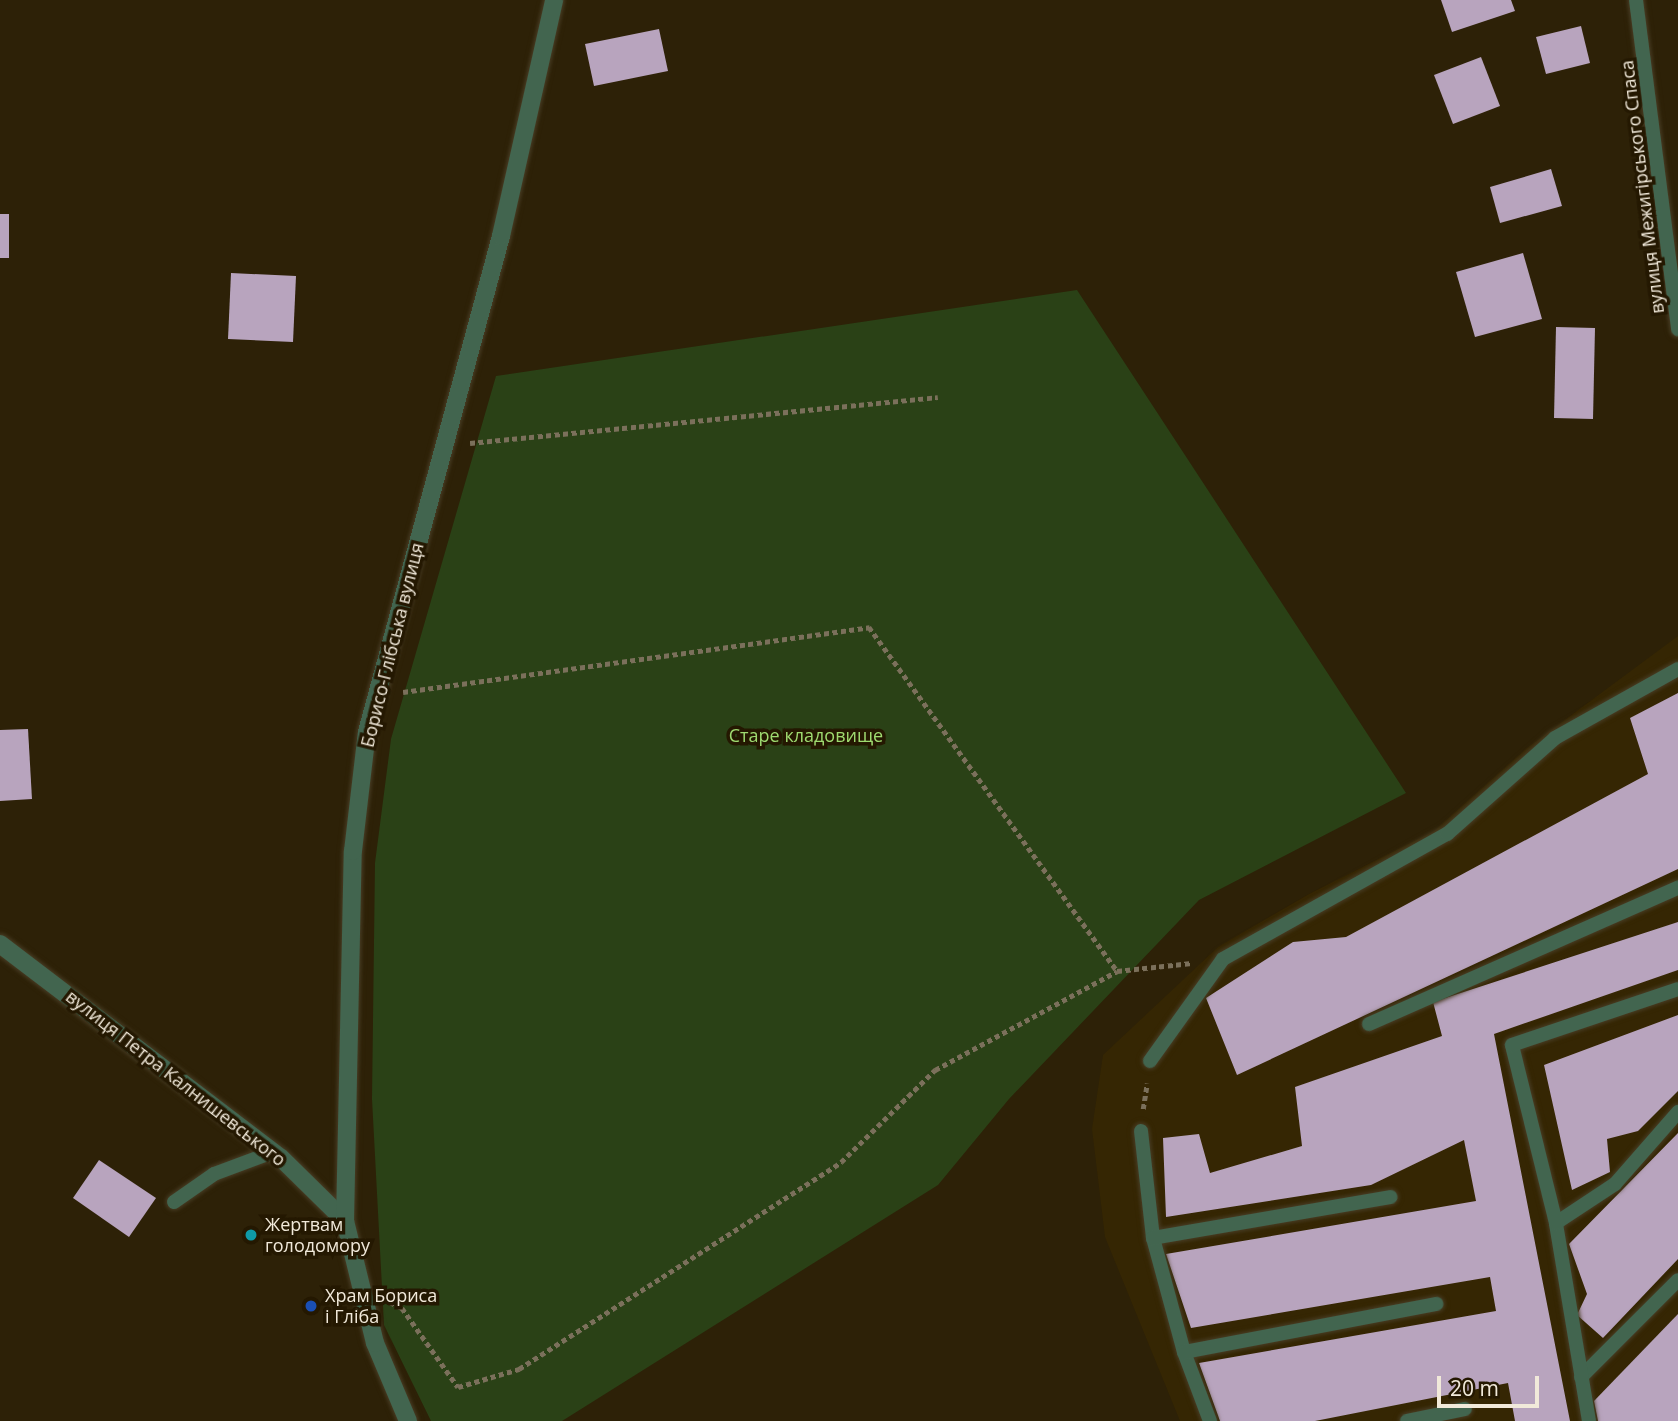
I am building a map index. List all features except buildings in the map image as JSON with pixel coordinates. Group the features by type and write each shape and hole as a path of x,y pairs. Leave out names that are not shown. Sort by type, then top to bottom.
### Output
{"street":[{"name":"Борисо-Глібська вулиця","path":"408,1421 375,1343 345,1221 353,851 367,732 501,236 554,0"},
{"name":"вулиця Петра Калнишевського","path":"0,944 273,1152 345,1221"}],"lane":[{"name":"вулиця Межигірського Спаса","path":"1636,0 1678,329"},
{"path":"1150,1061 1223,959 1447,834 1555,738 1678,669"},
{"path":"1369,1024 1678,888"},
{"path":"1589,1421 1556,1223 1512,1045 1678,989"},
{"path":"1556,1223 1615,1184 1678,1112"},
{"path":"1140,1131 1153,1238 1184,1352 1210,1421"},
{"path":"174,1202 214,1174 273,1152"},
{"path":"1153,1238 1390,1197"},
{"path":"1581,1377 1678,1280"},
{"path":"1184,1352 1436,1304"},
{"path":"1406,1421 1465,1409"}],"path":[{"path":"444,445 937,397"},
{"path":"377,696 869,627 1117,971"},
{"path":"361,1287 402,1308 458,1387 519,1369 841,1163 935,1070 1117,971 1223,959"},
{"path":"1140,1131 1150,1061"}],"shaded area":[{"path":"1678,636 1678,1421 1180,1421 1105,1237 1092,1129 1103,1055 1218,947 1309,894 1434,831 1527,748"}],"green space":[{"name":"Старе кладовище","path":"1077,290 1406,793 1199,900 1009,1099 938,1185 562,1421 431,1421 384,1325 372,1099 375,863 391,739 496,376"}],"place":[{"name":"Жертвам голодомору","path":"251,1235"},
{"name":"Храм Бориса і Гліба","path":"311,1306"}]}
